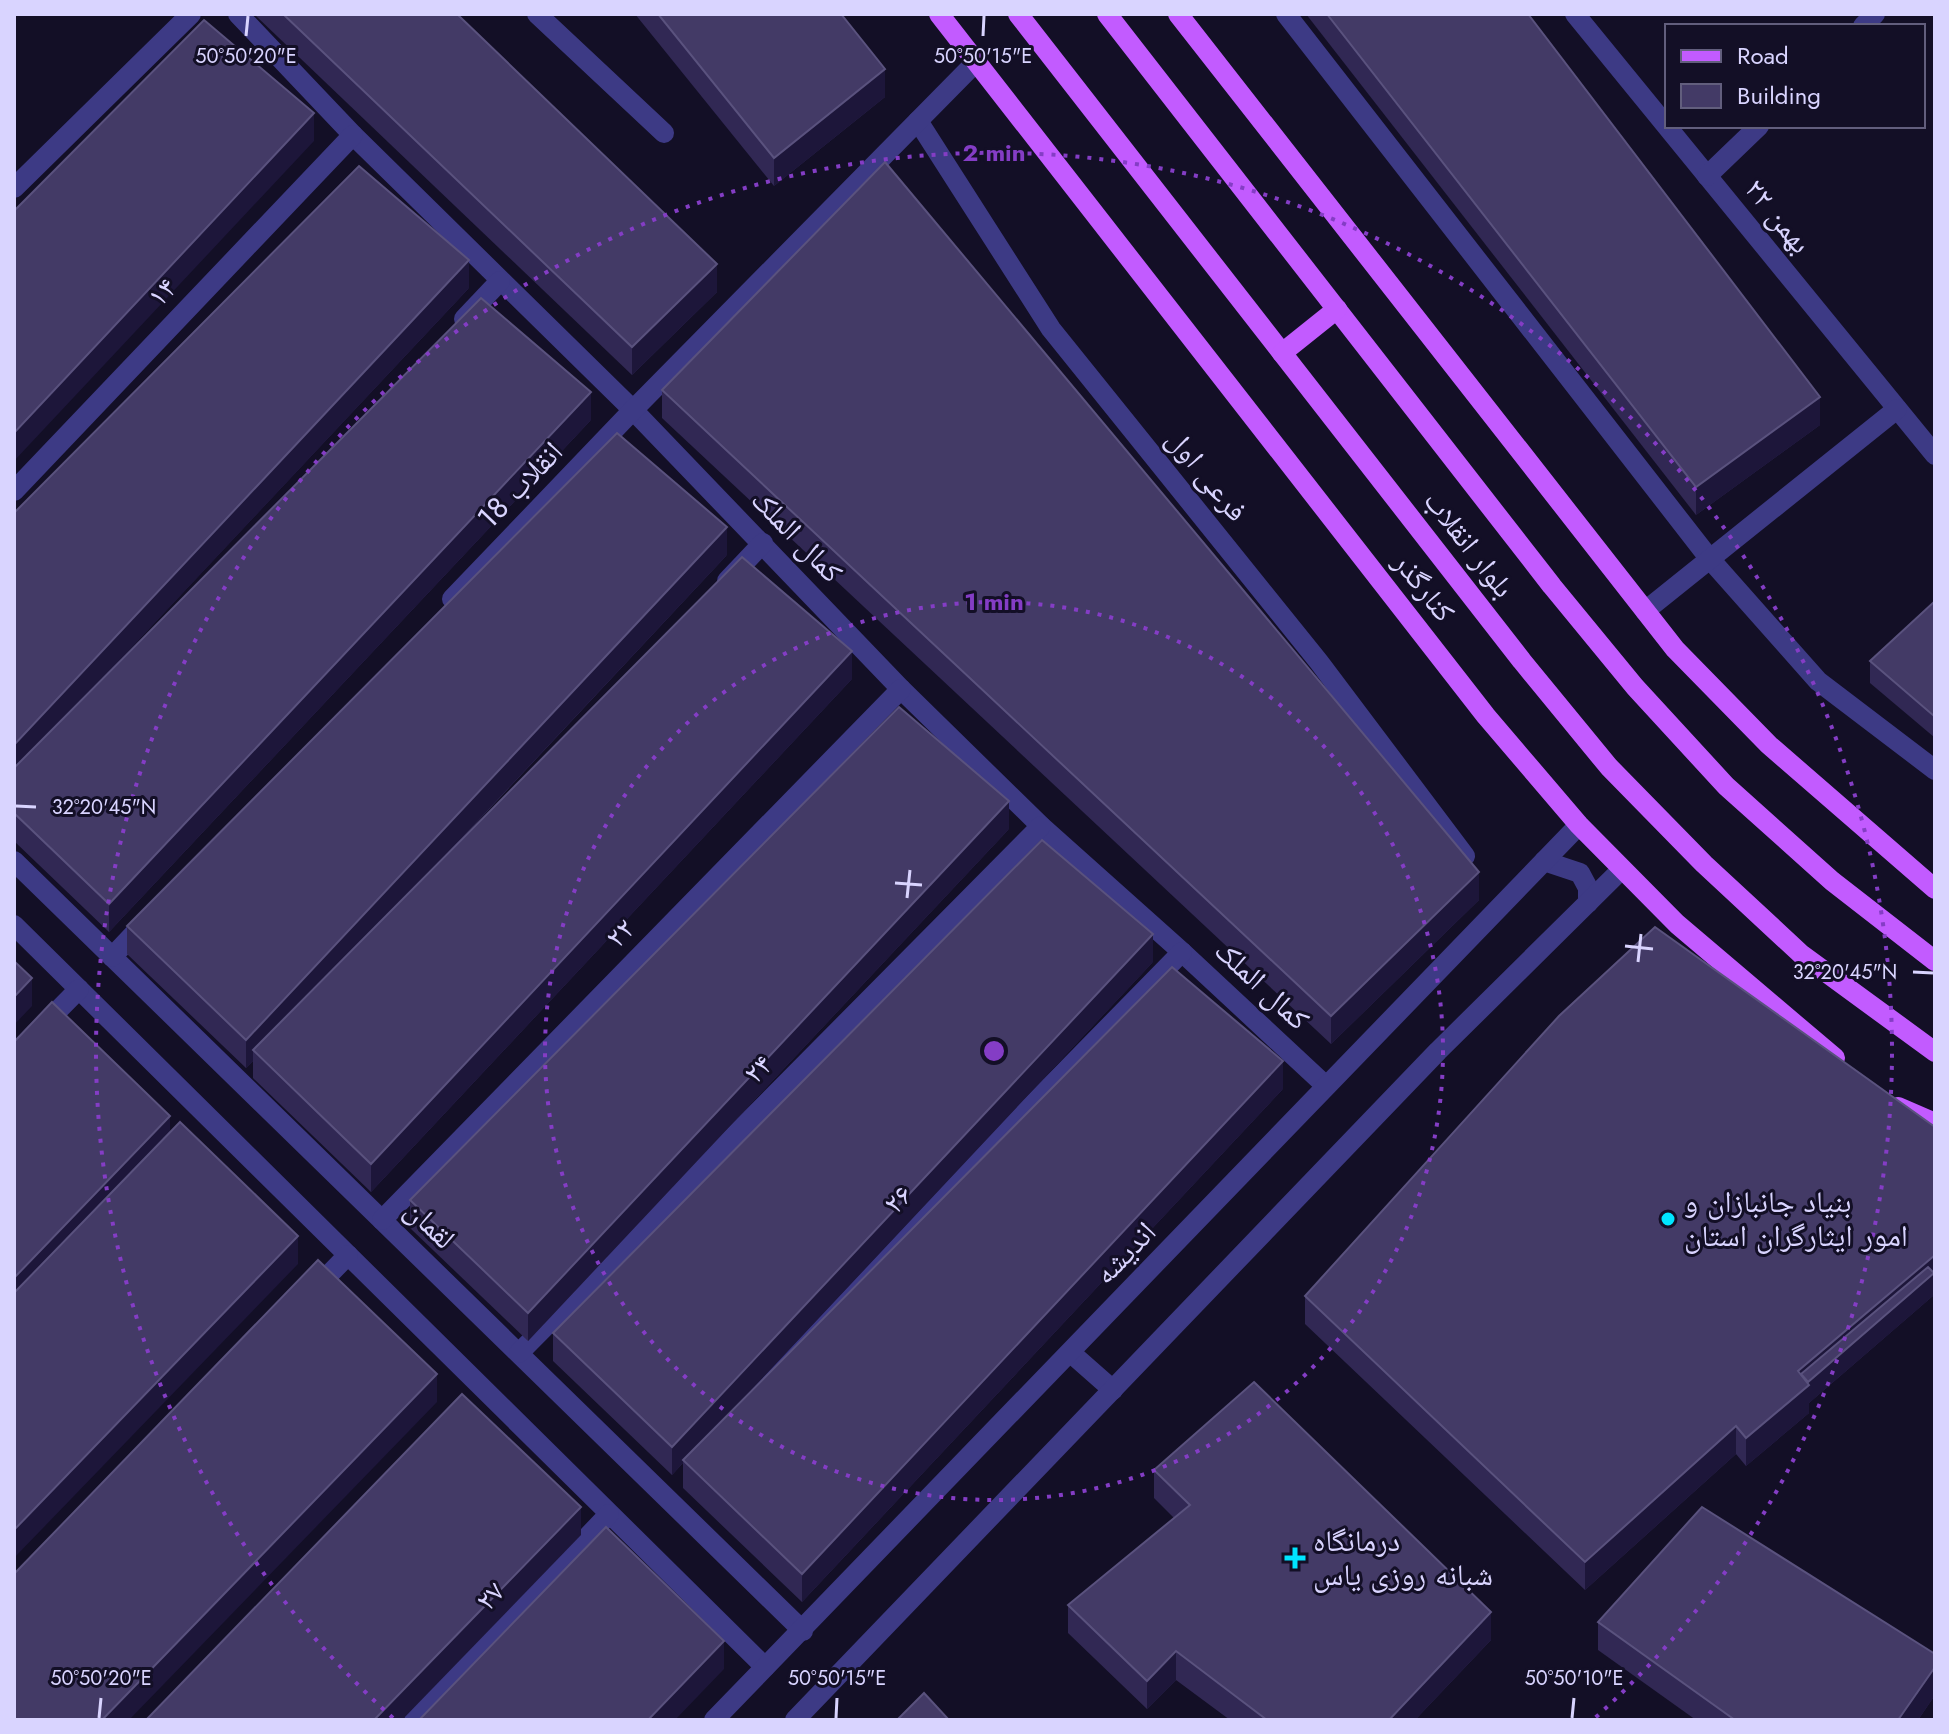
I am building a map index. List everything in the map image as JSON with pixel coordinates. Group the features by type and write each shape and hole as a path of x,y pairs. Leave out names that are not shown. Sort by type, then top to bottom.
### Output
{"main road":[{"name":"کنارگذر","path":"939,14 1486,716 1579,825 1677,924 1847,1067"},
{"name":"بلوار انقلاب","path":"1018,14 1522,661 1609,767 1704,864 1801,954 1935,1052"},
{"name":"بلوار انقلاب","path":"1107,14 1552,586 1655,709 1750,808 1832,881 1935,961"},
{"path":"1178,14 1675,649 1769,745 1935,889"},
{"path":"1282,353 1337,309"},
{"path":"1883,1096 1895,1106 1935,1123"}],"street":[{"path":"14,188 191,14"},
{"name":"کمال الملک","path":"238,14 353,135 633,410 901,689 1041,826 1326,1086"},
{"path":"537,14 664,133"},
{"path":"1286,14 1709,558 1818,681 1935,770"},
{"name":"۲۲ بهمن","path":"1575,14 1665,124"},
{"name":"انقلاب 18","path":"438,615 633,410 773,281 918,121 977,61"},
{"name":"فرعی اول","path":"918,121 1051,329 1319,662 1465,856"},
{"name":"۲۲ بهمن","path":"1668,128 1935,455"},
{"path":"1707,176 1757,128"},
{"name":"۱۴","path":"14,491 353,135"},
{"path":"446,338 500,281"},
{"path":"1645,611 1897,409"},
{"path":"708,601 763,543"},
{"name":"۲۲","path":"382,1220 901,689"},
{"name":"اندیشه","path":"714,1720 1579,825"},
{"name":"۲۴","path":"519,1353 1041,826"},
{"name":"لقمان","path":"14,861 112,957 250,1080 382,1220 519,1353 662,1482 803,1631"},
{"path":"1544,861 1580,873 1588,888 1588,903"},
{"path":"795,1720 1438,1051 1622,869"},
{"path":"112,957 155,911"},
{"path":"14,925 79,989 215,1134 348,1255 476,1392 609,1514 765,1667"},
{"name":"۲۶","path":"735,1408 1182,952"},
{"path":"14,1055 79,989"},
{"path":"292,1311 348,1255"},
{"path":"1071,1353 1113,1390"},
{"name":"۲۷","path":"414,1720 609,1514"}],"building":[{"path":"283,14 457,14 717,264 632,347"},
{"path":"658,14 841,14 885,69 774,158"},
{"path":"1327,14 1528,14 1820,397 1696,487"},
{"path":"204,20 314,113 14,433 14,211"},
{"path":"885,162 1479,872 1331,1016 662,390"},
{"path":"359,166 469,260 14,745 14,513"},
{"path":"481,298 591,392 109,904 14,813 14,768"},
{"path":"617,433 727,527 246,1040 127,926"},
{"path":"742,557 852,651 371,1164 253,1050"},
{"path":"1935,601 1935,714 1934,716 1870,661"},
{"path":"899,707 1009,801 528,1313 410,1200"},
{"path":"1042,840 1153,934 672,1447 553,1333"},
{"name":"بنیاد جانبازان و امور ایثارگران استان","path":"1655,927 1935,1127 1935,1255 1798,1371 1809,1385 1746,1438 1736,1426 1585,1562 1305,1296 1559,1016"},
{"path":"14,961 32,978 14,997"},
{"path":"1172,967 1283,1061 802,1574 683,1460"},
{"path":"52,1002 170,1116 14,1278 14,1042"},
{"path":"180,1122 298,1236 14,1530 14,1293"},
{"path":"318,1260 437,1374 102,1720 14,1720 14,1574"},
{"path":"1928,1267 1934,1273 1808,1382 1801,1374"},
{"path":"1254,1382 1491,1612 1389,1720 1267,1720 1176,1651 1147,1681 1068,1605 1190,1505 1154,1470"},
{"path":"462,1394 581,1507 374,1720 146,1720"},
{"path":"1702,1507 1935,1654 1935,1667 1898,1720 1735,1720 1598,1622"},
{"path":"606,1527 724,1641 648,1720 419,1720"},
{"path":"924,1693 949,1720 897,1720"}],"place":[{"name":"بنیاد جانبازان و امور ایثارگران استان","path":"1668,1219"},
{"name":"درمانگاه شبانه روزی یاس","path":"1295,1558"}]}
